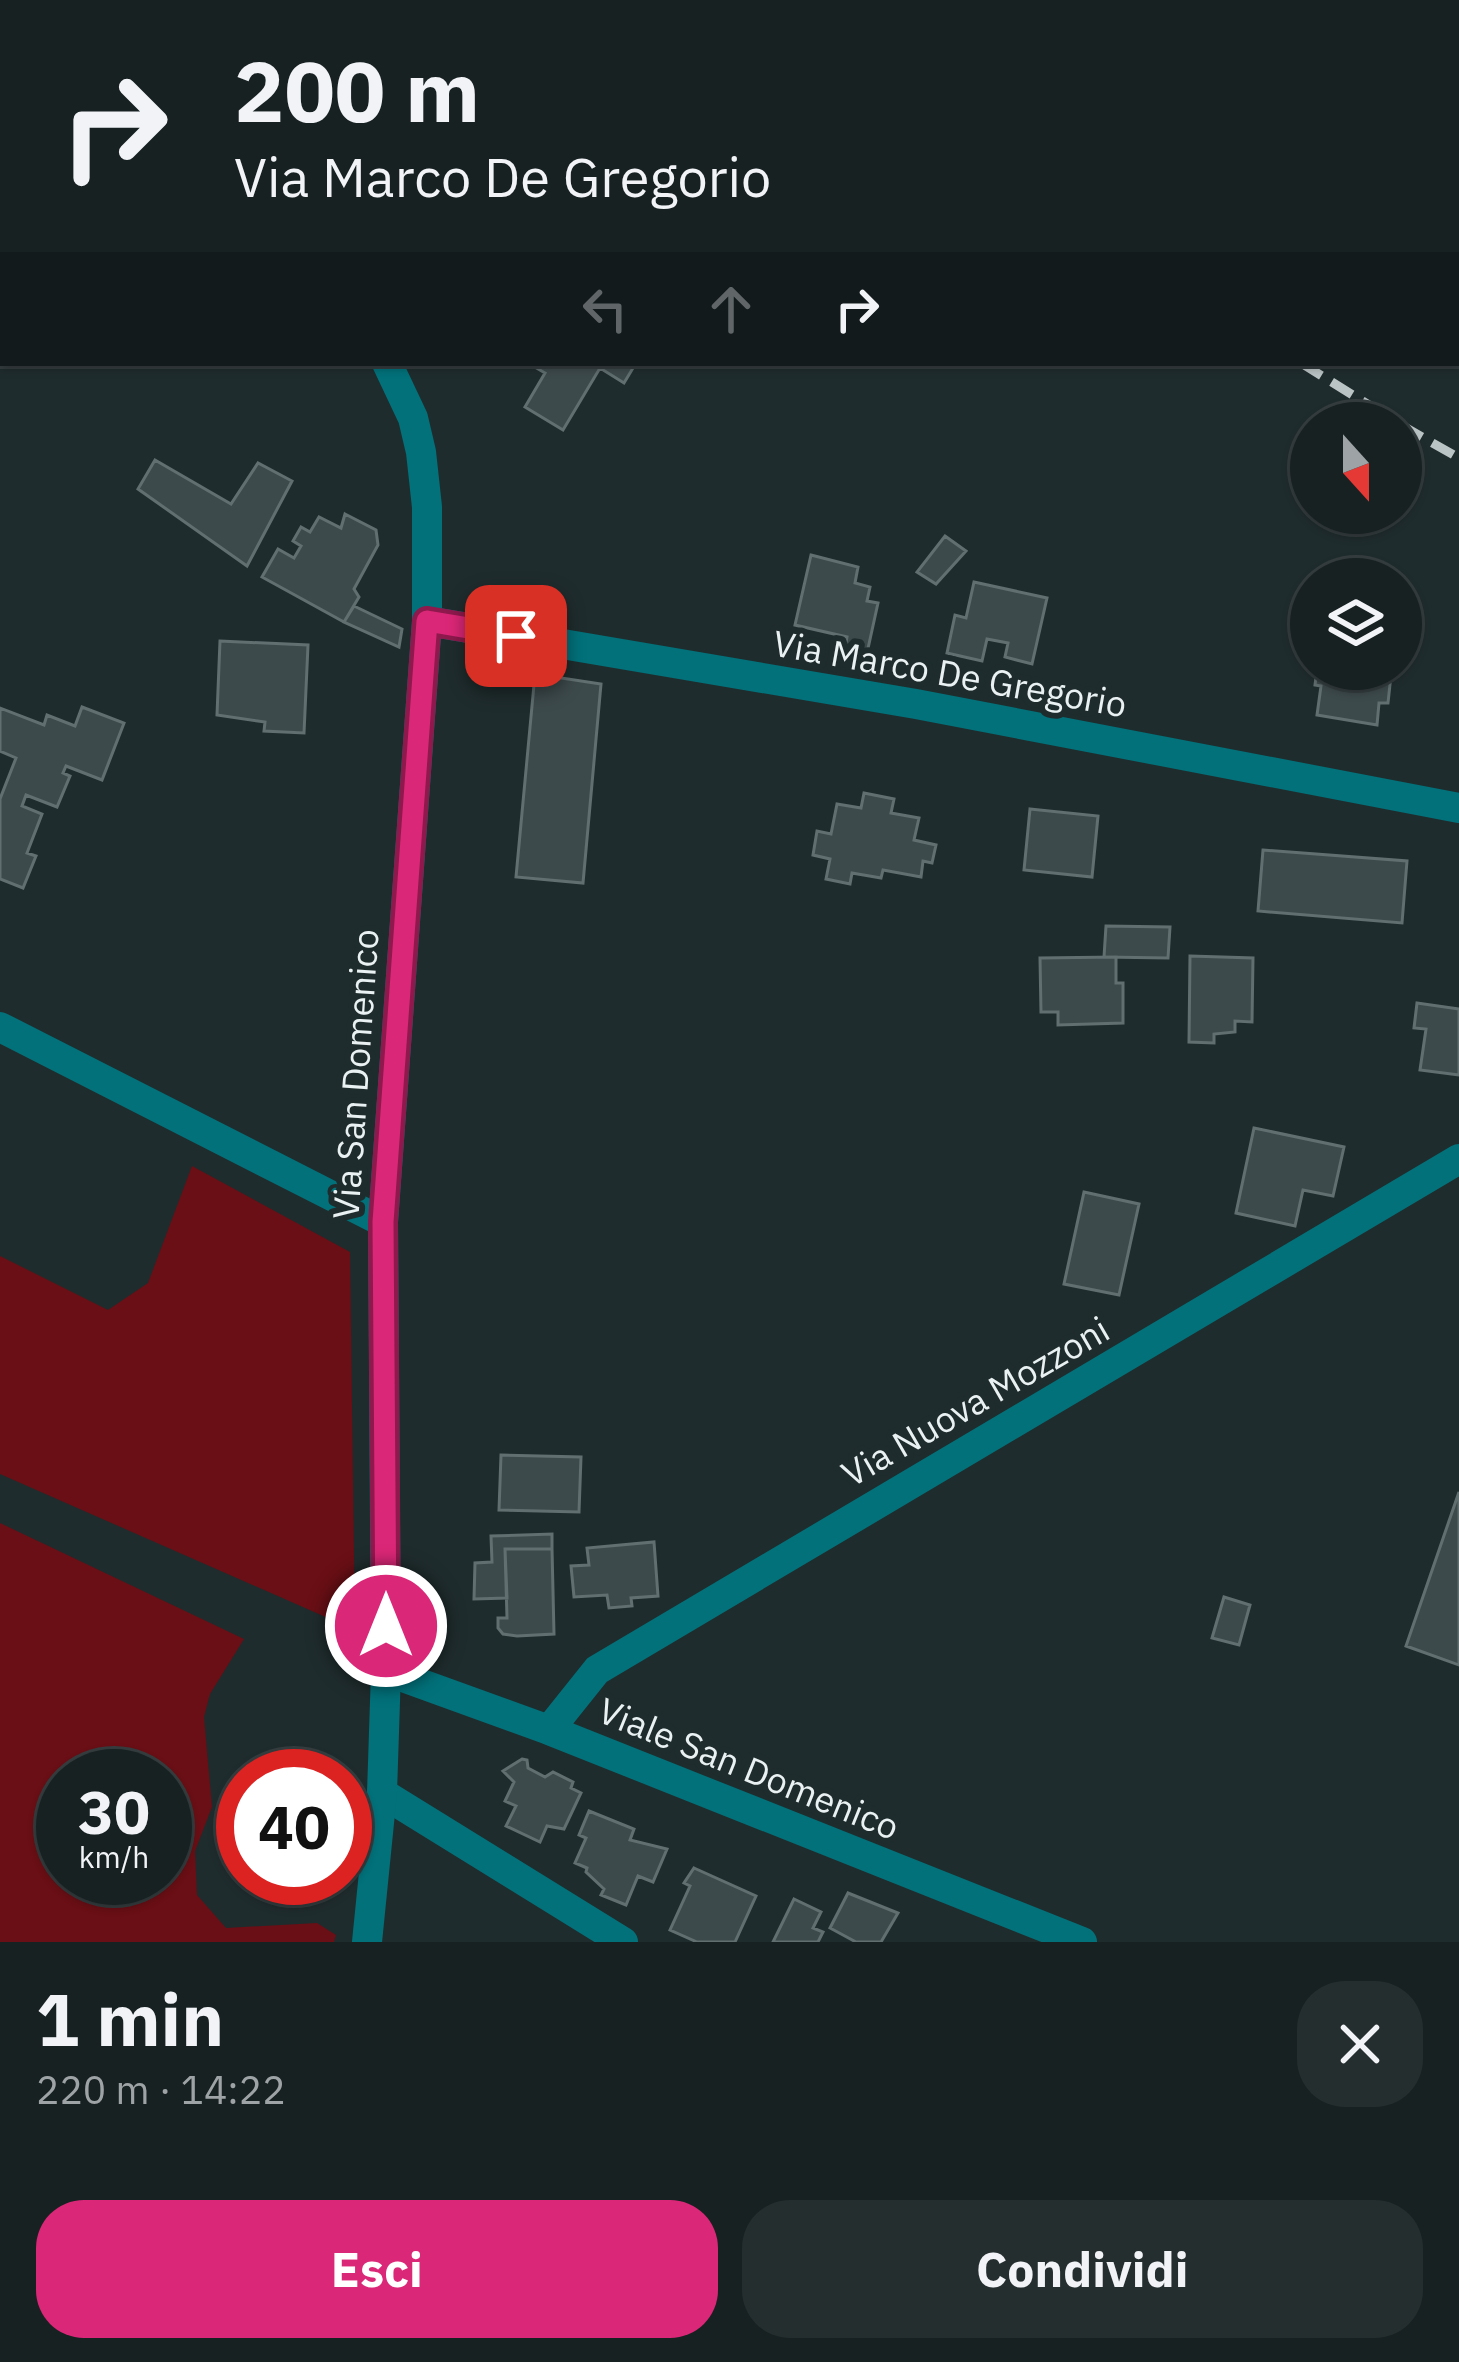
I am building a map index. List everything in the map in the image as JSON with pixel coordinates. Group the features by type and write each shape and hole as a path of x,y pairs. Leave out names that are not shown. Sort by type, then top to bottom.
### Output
{"street":[{"name":"Via San Domenico","path":"367,1942 382,1793 386,1671 383,1222 427,621 427,507 421,452 413,418 388,366"},
{"name":"Via Marco De Gregorio","path":"427,621 916,704 1459,808"},
{"path":"0,1027 383,1222"},
{"name":"Via Nuova Mozzoni","path":"549,1730 597,1670 1459,1160"},
{"name":"Viale San Domenico","path":"386,1671 549,1730 1082,1942"},
{"path":"382,1793 623,1942"}],"shaded area":[{"path":"192,1166 350,1252 355,1630 0,1474 0,1256 108,1310 148,1283"},
{"path":"0,1523 244,1639 210,1694 204,1717 212,1807 195,1851 197,1895 226,1928 317,1923 336,1935 334,1942 0,1942"}],"building":[{"path":"533,366 634,366 624,383 600,368 563,430 525,407 545,373"},
{"path":"155,460 231,504 258,463 292,481 247,566 138,489"},
{"path":"345,514 376,530 378,545 354,589 359,597 344,622 262,577 278,549 294,558 301,546 293,541 301,527 310,532 319,517 341,528"},
{"path":"945,536 966,551 936,584 917,572"},
{"path":"811,555 858,567 855,583 870,587 867,601 878,603 867,653 845,648 847,637 795,625"},
{"path":"974,582 1047,598 1032,664 1005,657 1008,643 987,639 982,661 947,653 955,615 966,618"},
{"path":"354,606 402,629 399,647 344,622"},
{"path":"220,641 308,645 304,733 264,731 265,722 217,715"},
{"path":"535,674 601,684 583,883 516,877"},
{"path":"1320,690 1389,690 1388,703 1379,703 1377,725 1317,715"},
{"path":"82,707 124,723 102,780 66,766 63,773 70,776 57,807 26,795 22,806 42,814 27,853 36,856 23,888 0,879 0,799 16,758 0,751 0,708 44,725 47,715 75,726"},
{"path":"864,793 894,799 891,813 919,818 914,840 936,845 932,863 923,861 921,877 883,870 881,878 852,873 850,884 826,879 830,859 813,855 817,831 831,834 837,804 861,808"},
{"path":"1030,809 1098,816 1092,877 1024,870"},
{"path":"1263,850 1407,861 1402,923 1258,911"},
{"path":"1106,926 1170,927 1168,958 1104,957"},
{"path":"1190,956 1253,958 1252,1022 1235,1021 1235,1032 1214,1034 1214,1043 1189,1042"},
{"path":"1116,957 1116,983 1123,983 1123,1023 1058,1025 1058,1012 1041,1012 1040,958"},
{"path":"1417,1003 1459,1009 1459,1075 1420,1070 1426,1029 1414,1028"},
{"path":"1254,1128 1344,1147 1333,1196 1303,1190 1295,1226 1236,1213"},
{"path":"1084,1192 1139,1204 1119,1295 1064,1284"},
{"path":"501,1455 581,1457 579,1512 499,1510"},
{"path":"1459,1492 1459,1665 1406,1646"},
{"path":"552,1534 552,1549 505,1549 507,1598 474,1599 475,1563 492,1562 491,1536"},
{"path":"654,1542 658,1596 631,1598 632,1606 609,1608 607,1595 574,1597 571,1566 589,1565 587,1548"},
{"path":"505,1549 552,1549 554,1634 517,1636 498,1628 498,1618 507,1618"},
{"path":"1224,1597 1250,1605 1239,1645 1212,1638"},
{"path":"522,1759 545,1777 553,1772 573,1782 571,1788 581,1793 564,1829 547,1826 540,1842 506,1826 516,1806 505,1801 514,1782 503,1771"},
{"path":"589,1811 634,1829 630,1840 667,1849 653,1882 638,1876 626,1905 601,1895 604,1889 587,1868 575,1863 586,1838 579,1835"},
{"path":"694,1868 756,1896 735,1942 697,1942 670,1930 690,1886 684,1883"},
{"path":"848,1893 898,1913 881,1942 856,1942 830,1928"},
{"path":"794,1899 821,1912 813,1928 823,1932 818,1942 773,1942"}],"railway":[{"path":"1306,366 1364,402"},
{"path":"1422,437 1459,458"}],"route":[{"path":"386,1626 383,1222 427,621 516,636"}]}
